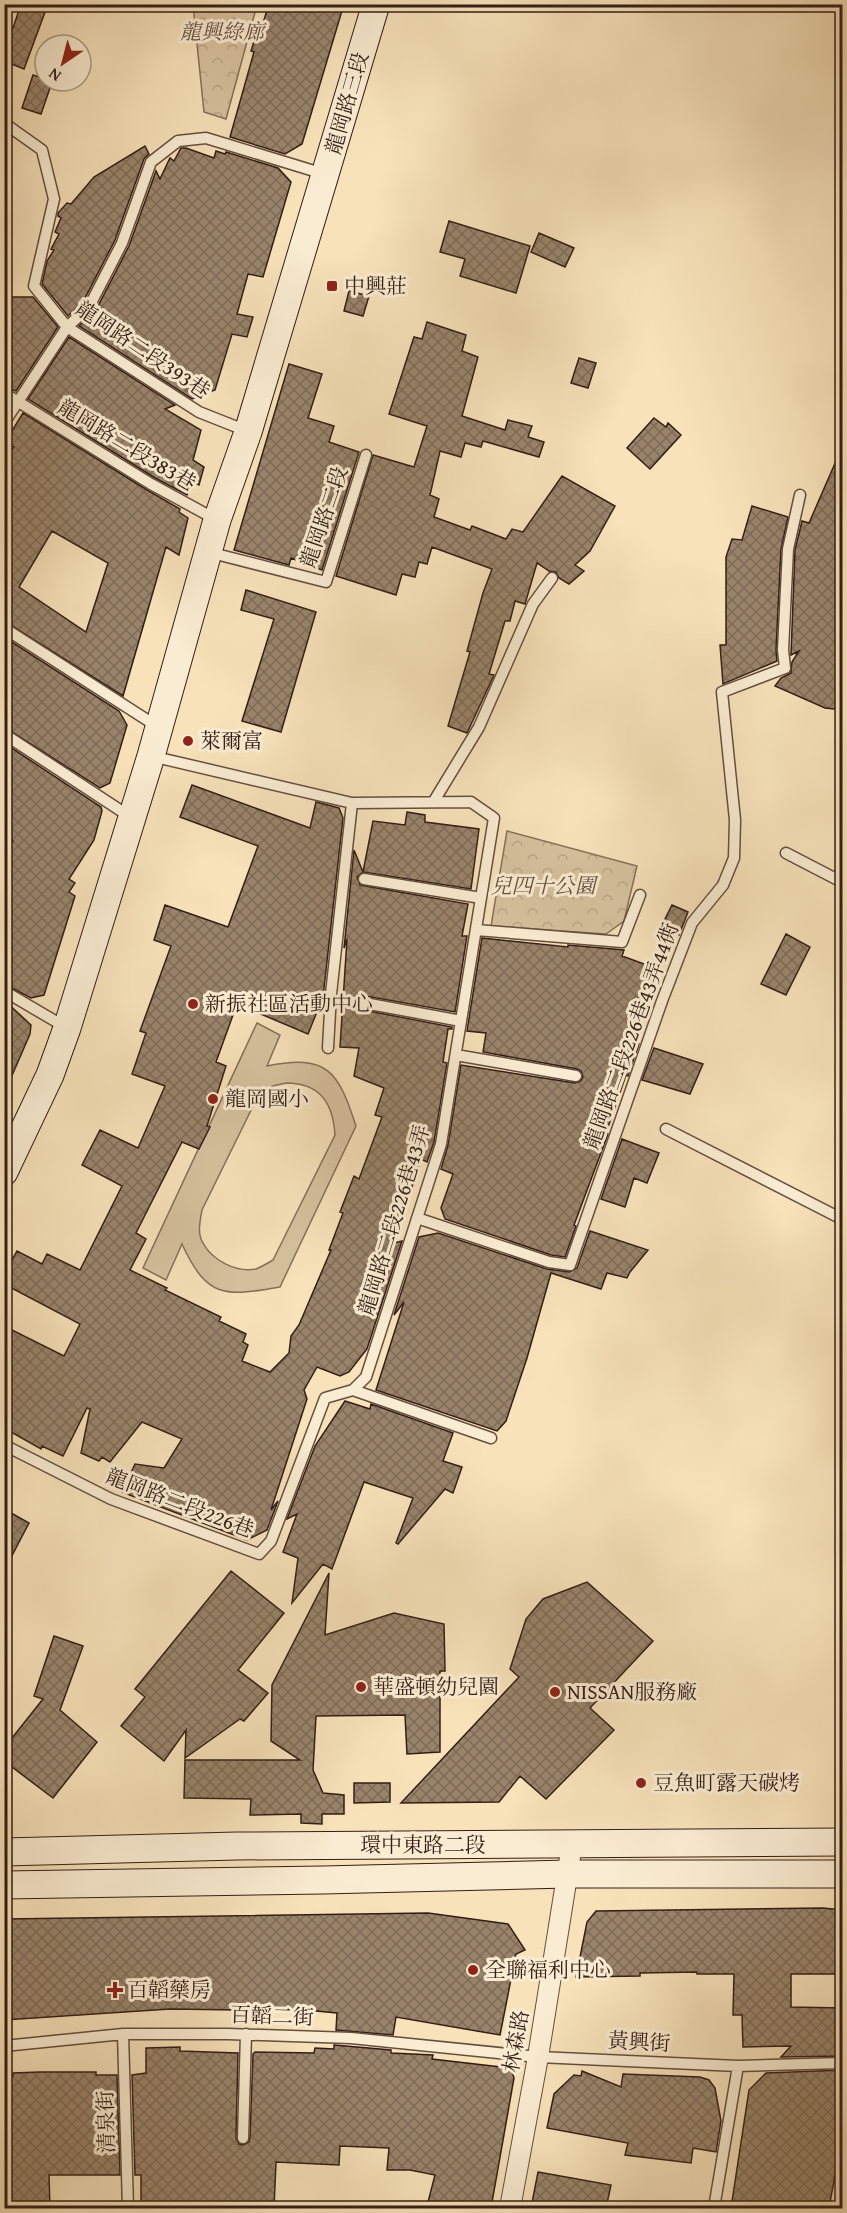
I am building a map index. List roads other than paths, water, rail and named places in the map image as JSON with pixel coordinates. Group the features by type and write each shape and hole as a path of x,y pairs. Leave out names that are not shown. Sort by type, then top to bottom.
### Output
{"main road":[{"name":"龍岡路三段","path":"4,1172 50,1076 67,1028 151,756 207,552 248,432 376,4"},
{"name":"環中東路二段","path":"4,1852 237,1846 843,1842"},
{"name":"環中東路二段","path":"4,1885 567,1874 843,1874"}],"street":[{"name":"林森路","path":"510,2208 538,2057 572,1845"}],"lane":[{"name":"龍岡路二段393巷","path":"4,123 42,150 54,200 34,286 67,327 200,412 248,432"},
{"path":"4,423 67,327 89,307 122,243 151,162 178,141 206,138 326,175"},
{"name":"龍岡路二段383巷","path":"4,393 151,484 217,520"},
{"name":"龍岡路二段","path":"207,552 326,582 366,455"},
{"name":"龍岡路二段226巷43弄44衖","path":"417,1218 549,1262 570,1265 662,1001 692,923 723,885 734,858 735,820 722,692 784,668 788,549 800,495"},
{"path":"151,756 352,803 434,801 479,727 533,604 552,578"},
{"path":"4,628 158,728"},
{"path":"4,734 132,818"},
{"name":"龍岡路二段226巷43弄","path":"354,1390 366,1377 441,1144 494,818 471,802 434,801"},
{"path":"328,1048 352,803"},
{"path":"786,853 843,882"},
{"path":"364,879 481,898"},
{"path":"476,930 622,942 640,895"},
{"path":"4,991 67,1028"},
{"path":"359,1002 461,1021"},
{"path":"456,1055 576,1076"},
{"path":"666,1129 843,1219"},
{"path":"354,1390 491,1438"},
{"name":"龍岡路二段226巷","path":"4,1446 111,1499 259,1554 271,1541 326,1398 354,1390"},
{"name":"百韜二街","path":"4,2046 123,2034 246,2034 351,2038 538,2057"},
{"name":"清泉街","path":"123,2034 128,2208"},
{"path":"243,2138 246,2034"},
{"name":"黃興街","path":"538,2057 738,2066 843,2063"},
{"path":"714,2208 738,2066"}],"place":[{"name":"中興莊","path":"332,286"},
{"name":"萊爾富","path":"188,741"},
{"name":"新振社區活動中心","path":"193,1004"},
{"name":"龍岡國小","path":"213,1099"},
{"name":"華盛頓幼兒園","path":"361,1687"},
{"name":"NISSAN服務廠","path":"555,1692"},
{"name":"豆魚町露天碳烤","path":"641,1783"},
{"name":"全聯福利中心","path":"473,1970"},
{"name":"百韜藥房","path":"115,1990"}],"park label":[{"name":"龍興綠廊","path":"222,32"},
{"name":"兒四十公園","path":"543,886"}]}
